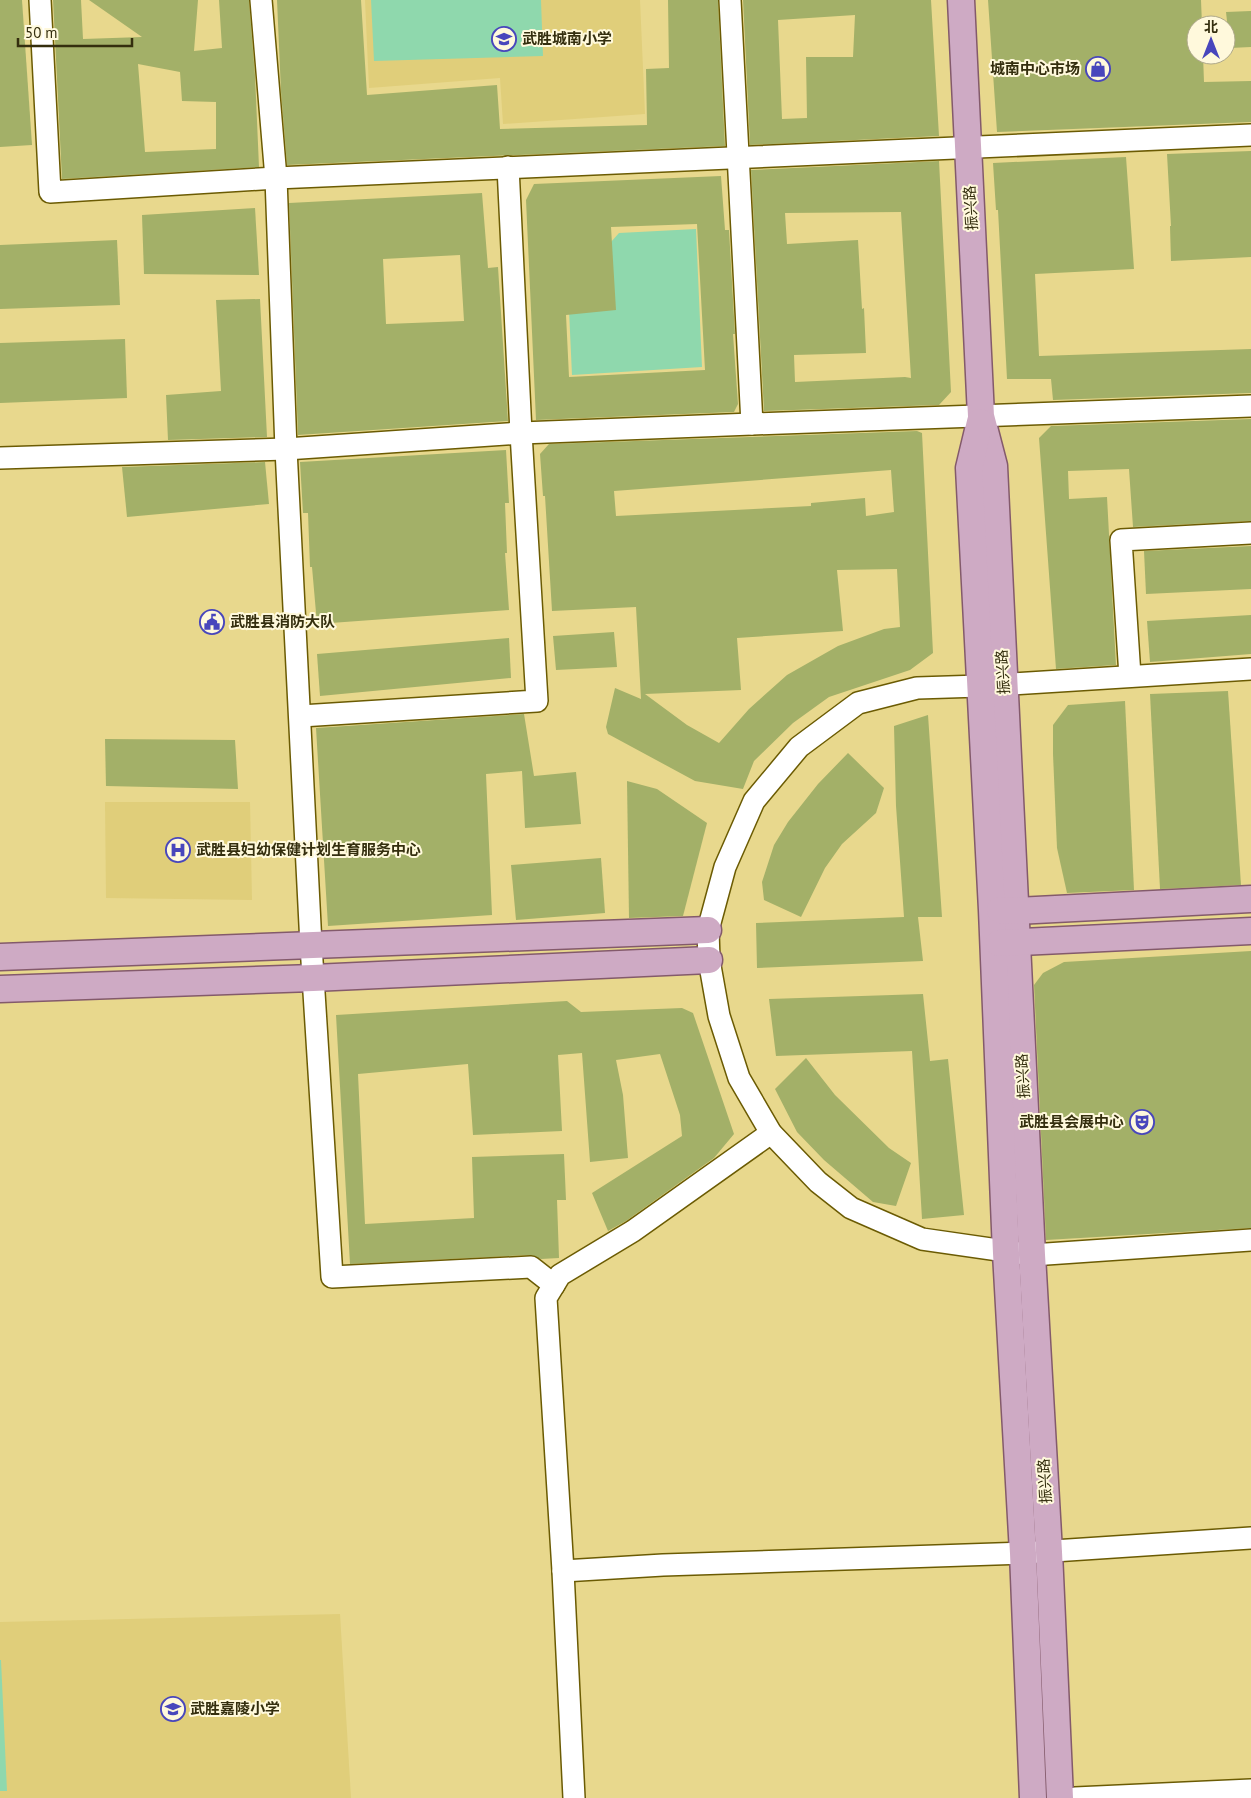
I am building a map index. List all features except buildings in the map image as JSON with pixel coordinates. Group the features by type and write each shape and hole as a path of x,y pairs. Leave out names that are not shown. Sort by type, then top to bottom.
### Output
{"main road":[{"name":"振兴路","path":"960,0 981,416 969,468 992,685 1004,910 1006,1252 1023,1553 1033,1798"},
{"path":"1004,910 1251,899"},
{"path":"0,957 708,930"},
{"path":"1005,943 1251,931"},
{"name":"振兴路","path":"1005,943 1032,1255 1050,1552 1060,1798"},
{"path":"0,989 313,978 709,960"}],"street":[{"path":"40,0 50,192 276,178 1251,135"},
{"path":"261,0 276,178 286,449 311,945 332,1277 531,1267 554,1285"},
{"path":"730,0 752,424"},
{"path":"300,716 537,701 508,167"},
{"path":"0,458 286,449 521,433 1251,406"},
{"path":"1130,676 1121,540 1251,533"},
{"path":"1251,669 917,688 858,703 799,747 754,801 725,866 708,930 709,960 719,1016 739,1078 771,1133 818,1182 851,1208 922,1239 1032,1255 1251,1240"},
{"path":"574,1798 563,1571 546,1298 560,1274 633,1232 771,1133"},
{"path":"563,1571 672,1565 1050,1552 1251,1538"},
{"path":"1075,1798 1251,1790"}],"shaded area":[{"name":"武胜城南小学","path":"365,0 640,0 645,114 503,124 500,78 369,88"},
{"name":"武胜县妇幼保健计划生育服务中心","path":"105,802 250,802 252,900 106,898"},
{"name":"武胜嘉陵小学","path":"340,1614 351,1798 0,1798 0,1622"}],"green space":[{"path":"371,0 541,0 543,56 374,61"},
{"path":"696,229 702,367 572,375 566,245 611,242 619,233"},
{"path":"1,1660 7,1791 0,1791"}],"place":[{"name":"武胜城南小学","path":"504,39"},
{"name":"城南中心市场","path":"1098,69"},
{"name":"武胜县消防大队","path":"212,622"},
{"name":"武胜县妇幼保健计划生育服务中心","path":"178,850"},
{"name":"武胜县会展中心","path":"1142,1122"},
{"name":"武胜嘉陵小学","path":"173,1709"}]}
